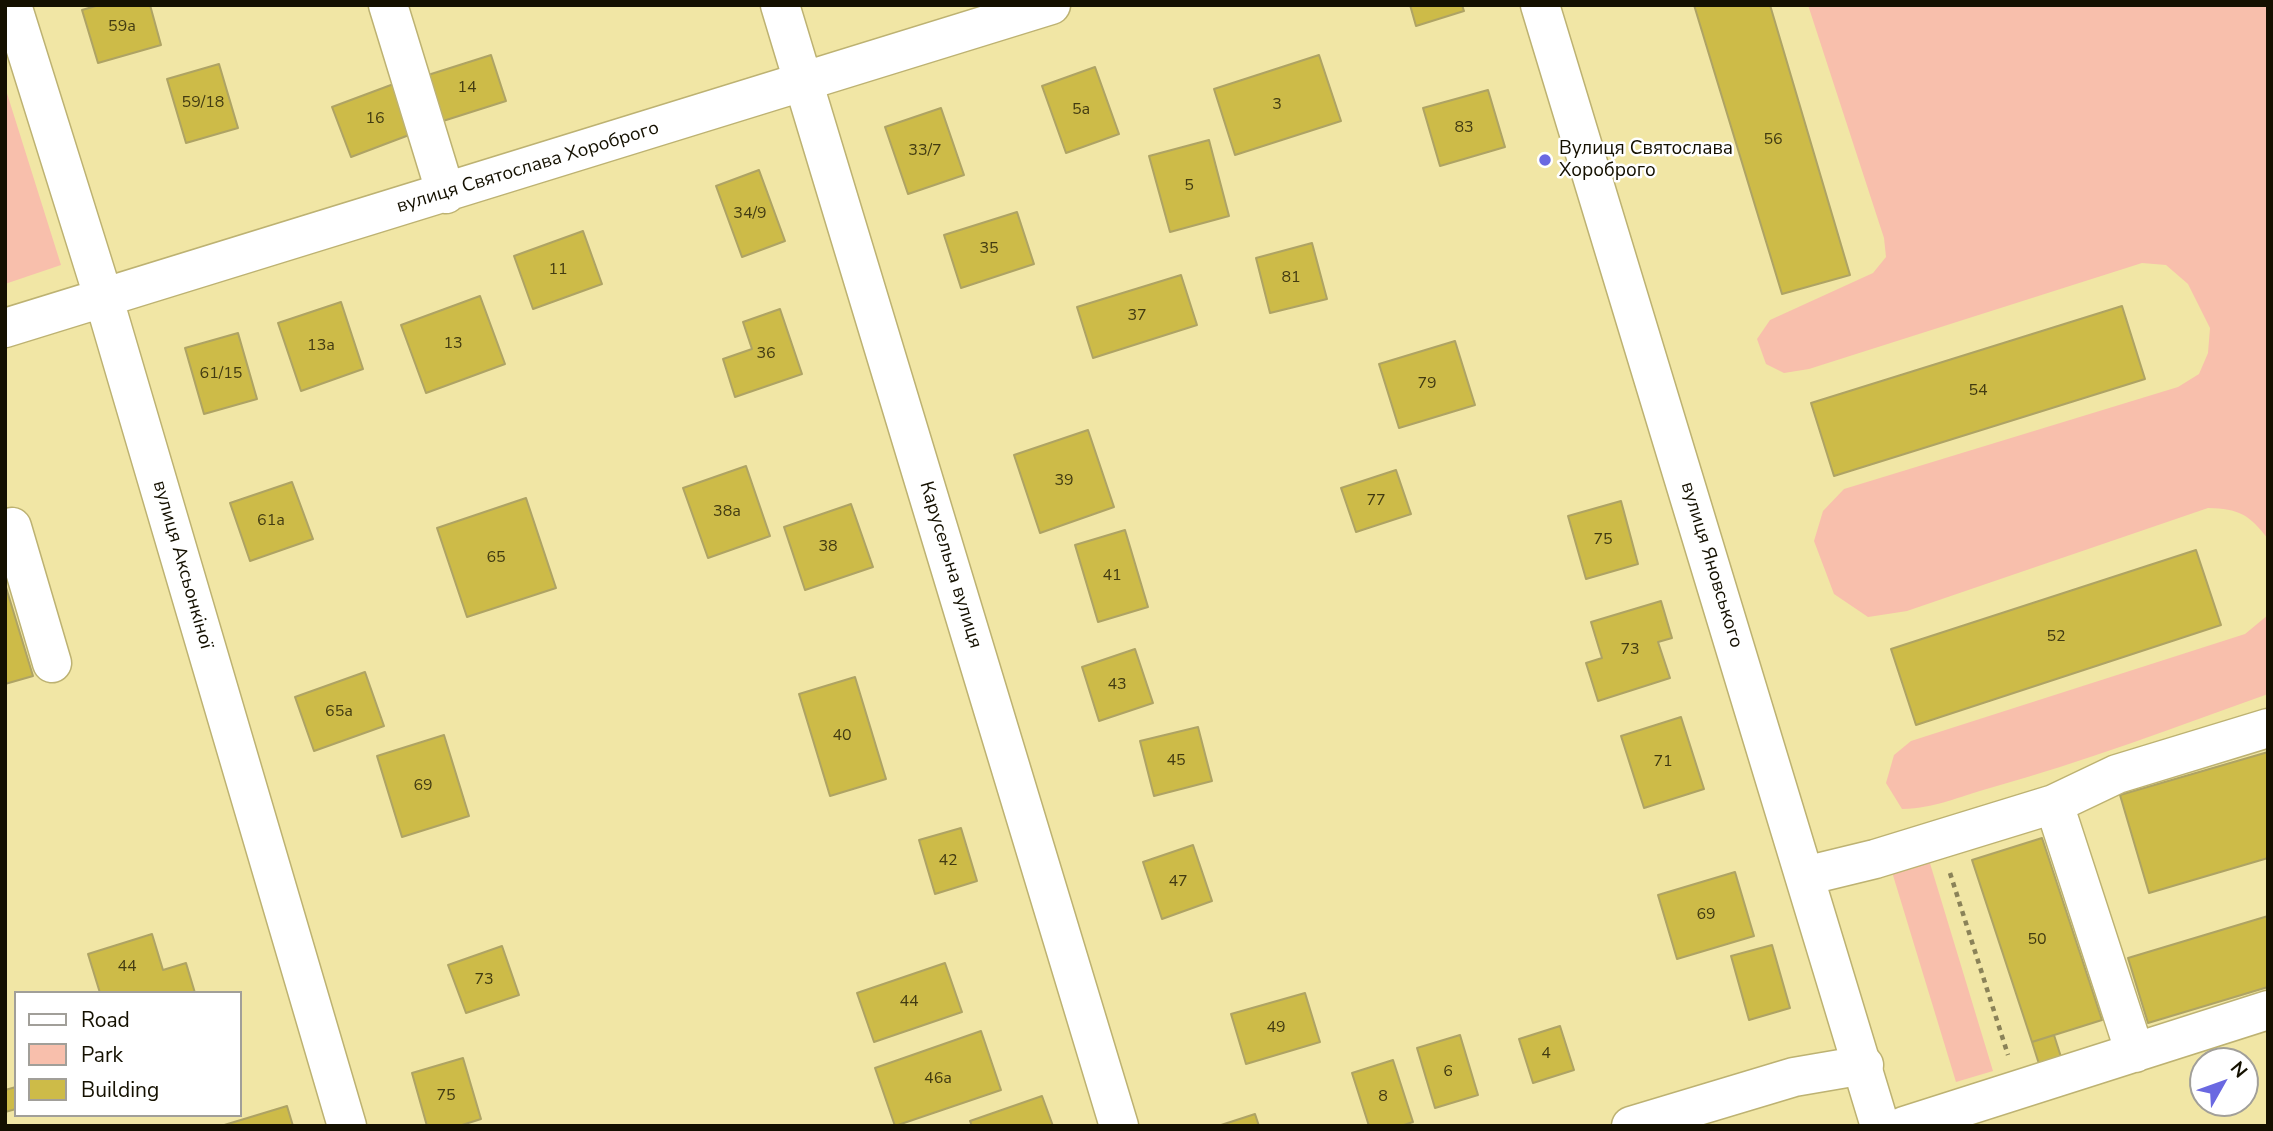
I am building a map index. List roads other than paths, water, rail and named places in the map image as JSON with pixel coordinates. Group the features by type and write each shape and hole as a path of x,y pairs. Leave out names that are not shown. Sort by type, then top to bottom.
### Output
{"street":[{"name":"вулиця Аксьонкіної","path":"12,5 103,296 347,1126"},
{"path":"388,5 446,194"},
{"name":"Карусельна вулиця","path":"780,5 1119,1126"},
{"name":"вулиця Святослава Хороброго","path":"5,328 804,84 1051,5"},
{"name":"вулиця Яновського","path":"1540,5 1864,1065 1880,1126"},
{"path":"5,529 12,527 52,663"},
{"path":"1805,876 2054,804 2117,774 2268,728"},
{"path":"2054,804 2135,1053"},
{"path":"1904,1126 2268,1010"},
{"path":"1631,1126 1794,1077 1864,1065"}],"place":[{"name":"Вулиця Святослава Хороброго","path":"1545,160"}]}
